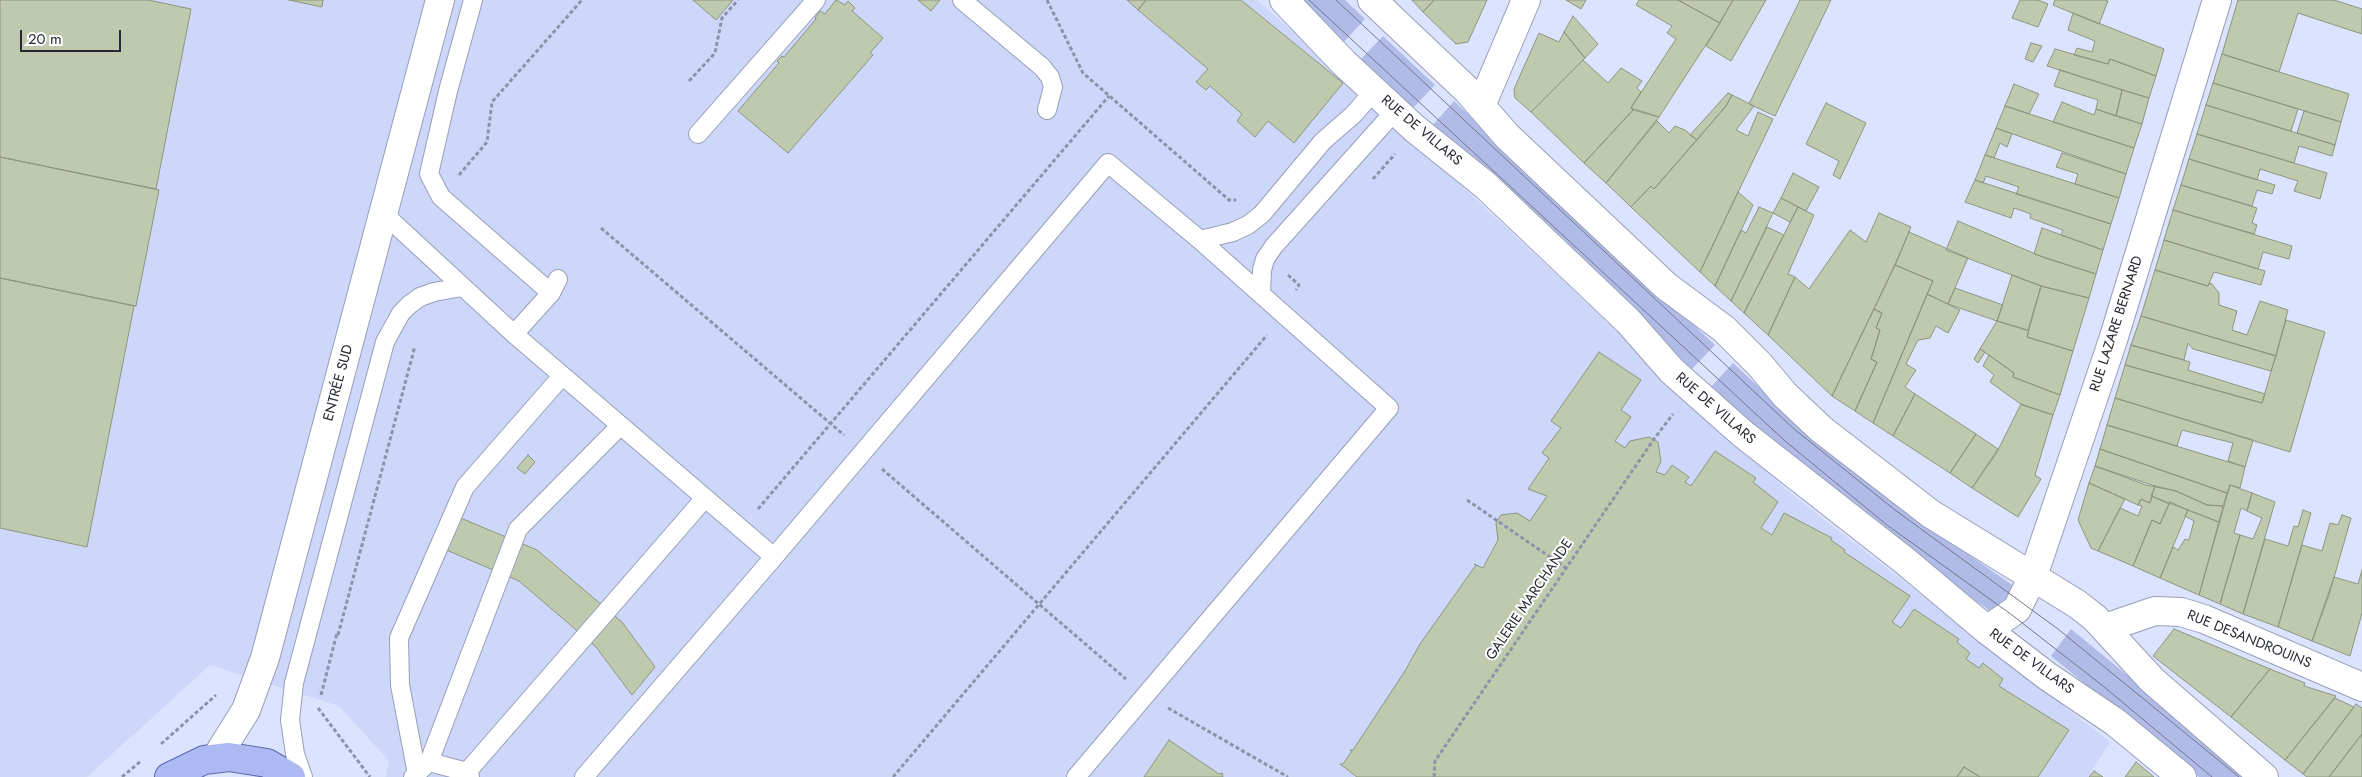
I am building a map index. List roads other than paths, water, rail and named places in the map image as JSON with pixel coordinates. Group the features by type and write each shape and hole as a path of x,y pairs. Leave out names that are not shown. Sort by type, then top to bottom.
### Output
{"main road":[{"path":"169,777 191,764 216,758 255,760 279,769 291,777"}],"street":[{"name":"ENTRÉE SUD","path":"216,758 246,710 259,678 440,0"},
{"name":"RUE DE VILLARS","path":"1284,0 1374,91 1405,120 1485,185 1628,321 1672,371 1730,423 1905,561 1987,630 2047,676 2115,722 2182,777"},
{"path":"1372,0 1467,90 1507,136 1666,286 1724,329 1760,365 1785,395 1821,429 1931,514 2077,604 2105,628 2152,680 2264,777"},
{"path":"1481,106 1526,0"},
{"name":"RUE LAZARE BERNARD","path":"1987,630 2017,609 2033,576 2113,340 2217,0"},
{"name":"RUE DESANDROUINS","path":"2105,628 2162,610 2190,614 2362,687"}],"lane":[{"path":"473,0 448,91 429,174 441,197 555,286 514,334"},
{"path":"698,134 816,0"},
{"path":"962,0 1042,68 1050,77 1053,87 1047,110"},
{"path":"1200,240 1248,225 1262,214 1323,141 1353,115 1374,91"},
{"path":"1261,294 1262,270 1265,259 1274,246 1327,187 1405,120"},
{"path":"584,777 774,557 1108,163 1285,314 1389,408 1076,777"},
{"path":"384,214 514,334 774,557"},
{"path":"303,777 295,754 290,720 294,683 386,342 401,313 420,297 434,292 462,287"},
{"path":"420,771 400,685 399,638 465,487 562,376"},
{"path":"420,771 518,529 620,426"},
{"path":"420,771 469,774 705,498"}],"tram line":[{"path":"1309,0 1785,441 1887,525 2012,615 2103,686 2212,777"},
{"path":"1336,0 1794,429 1895,510 2058,629 2239,777"}]}
